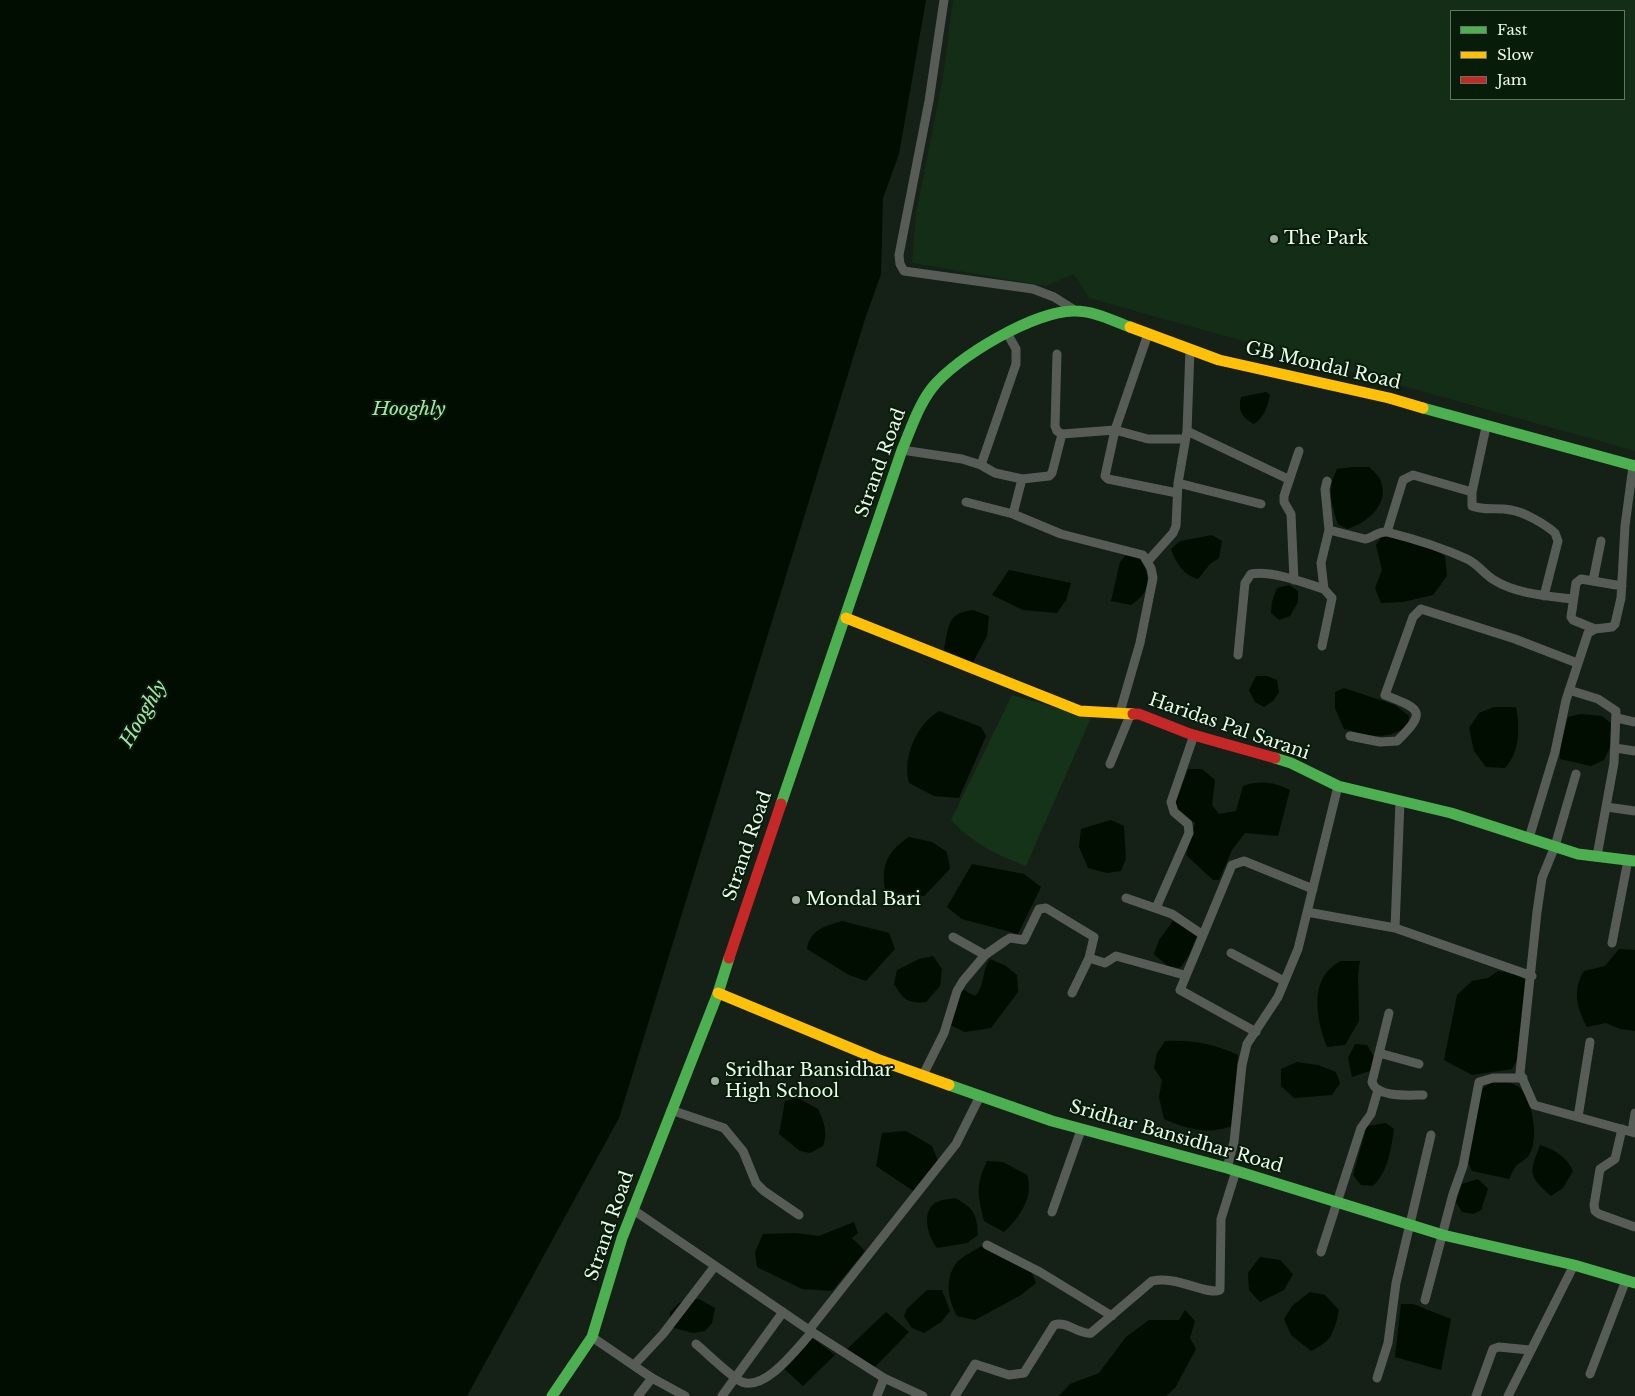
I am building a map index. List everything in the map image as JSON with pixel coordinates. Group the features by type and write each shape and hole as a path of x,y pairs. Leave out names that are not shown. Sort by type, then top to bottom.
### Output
{"street":[{"path":"944,0 929,101 899,255 900,264 904,271 1033,289 1054,297 1076,311"},
{"name":"GB Mondal Road","path":"1007,333 1045,316 1076,311 1093,314 1219,360 1389,398 1486,427 1634,466"},
{"path":"981,465 1016,364 1016,349 1007,333"},
{"name":"Strand Road","path":"552,1396 592,1337 632,1209 718,993 764,851 846,618 902,450 920,409 933,387 960,362 1007,333"},
{"path":"1148,334 1115,430 1105,476 1108,479 1177,493"},
{"path":"1148,561 1173,533 1177,512 1178,483 1186,435 1190,349"},
{"path":"1057,354 1055,426 1057,431 1062,434 1115,430 1148,439 1186,435 1288,479"},
{"path":"1486,427 1472,492 1472,506 1480,509 1513,510 1556,534 1558,541 1544,596"},
{"path":"902,450 962,459 981,465 995,473 1022,479 1049,476 1052,473 1062,434"},
{"path":"1294,580 1291,514 1284,502 1288,479 1299,450"},
{"path":"1622,586 1578,580 1572,598 1570,613 1573,620 1595,628 1612,627 1615,624 1622,586 1625,526 1634,466"},
{"path":"1387,532 1403,480 1407,477 1413,475 1472,492"},
{"path":"1013,514 1022,479"},
{"path":"1324,590 1321,563 1329,530 1325,489 1327,481"},
{"path":"1178,483 1261,504"},
{"path":"966,502 1013,514 1061,534 1143,555 1152,568 1153,578 1126,713 1110,764"},
{"path":"1329,530 1365,539 1370,539 1382,532 1387,532 1428,542 1469,560 1494,580 1510,588 1544,596 1572,598"},
{"path":"1593,581 1601,541"},
{"path":"1238,655 1246,584 1251,574 1258,573 1294,580 1324,590 1332,598 1322,646"},
{"path":"1350,736 1380,742 1397,741 1410,729 1418,717 1416,710 1412,706 1386,695 1413,617 1421,609 1514,639 1577,663"},
{"name":"Haridas Pal Sarani","path":"846,618 956,664 1080,710 1139,714 1194,735 1291,763 1338,786 1451,813 1578,854 1632,860"},
{"path":"1529,838 1577,663 1588,633 1595,628"},
{"path":"1569,690 1598,699 1612,706 1616,711 1615,748 1607,807 1597,856"},
{"path":"1617,718 1635,722"},
{"path":"1156,908 1189,833 1188,824 1174,812 1172,802 1194,735"},
{"path":"1615,748 1635,751"},
{"path":"1576,774 1555,846 1542,878 1520,1073 1534,1106 1634,1132 1635,1113"},
{"path":"955,1396 975,1364 1009,1375 1018,1375 1030,1366 1054,1325 1063,1324 1087,1333 1091,1332 1112,1316 1140,1289 1152,1281 1161,1279 1179,1281 1211,1292 1220,1290 1221,1219 1231,1170 1242,1066 1247,1044 1278,997 1298,949 1338,786"},
{"path":"1395,928 1400,801"},
{"path":"1607,807 1635,811"},
{"path":"1612,943 1632,860"},
{"path":"1256,1032 1180,990 1184,975 1232,865 1237,861 1244,861 1313,889"},
{"path":"1126,898 1172,914 1203,935"},
{"path":"923,1076 944,1033 957,992 985,955 1010,938 1024,940 1039,909 1043,908 1094,937 1089,958 1072,993"},
{"path":"1307,912 1395,928 1532,976"},
{"path":"954,938 985,955"},
{"path":"1230,953 1284,981"},
{"path":"1089,958 1105,963 1116,956 1184,975"},
{"name":"Sridhar Bansidhar Road","path":"718,993 882,1061 1081,1130 1231,1170 1444,1235 1574,1265 1630,1281"},
{"path":"1389,1013 1372,1082 1378,1090 1402,1095 1423,1095"},
{"path":"1578,1117 1590,1042"},
{"path":"1379,1053 1419,1064"},
{"path":"1425,1300 1444,1235 1453,1194 1464,1166 1479,1082 1493,1078 1523,1078"},
{"path":"1321,1252 1361,1128 1371,1114 1378,1090"},
{"path":"696,1344 742,1382 765,1379 810,1331 956,1144 980,1096"},
{"path":"671,1110 724,1128 744,1151 756,1183 764,1191 799,1214"},
{"path":"1622,1129 1615,1159 1600,1169 1594,1205 1595,1211 1599,1214 1635,1227"},
{"path":"1052,1212 1081,1130"},
{"path":"1378,1378 1388,1343 1396,1283 1431,1135"},
{"path":"632,1209 810,1331 884,1378 923,1396"},
{"path":"987,1245 1040,1272 1112,1316"},
{"path":"1508,1396 1574,1265"},
{"path":"634,1365 662,1334 715,1266"},
{"path":"1590,1374 1630,1281"},
{"path":"722,1396 783,1312"},
{"path":"592,1337 652,1378 686,1396"},
{"path":"1476,1396 1493,1349 1499,1347 1530,1350"},
{"path":"638,1396 652,1378"},
{"path":"877,1396 884,1378"}],"shaded area":[{"name":"The Park","path":"953,0 1635,0 1635,451 1089,298 1074,274 1046,286 912,263 916,214 943,77"},
{"path":"1012,695 1091,718 1026,866 986,848 951,820"}],"water":[{"name":"Hooghly","path":"0,0 926,0 899,154 883,198 881,274 865,319 619,1118 467,1396 0,1396"},
{"path":"1266,392 1270,395 1267,408 1261,418 1254,424 1243,416 1240,409 1241,397"},
{"path":"1369,467 1380,479 1383,488 1380,504 1376,511 1363,522 1347,529 1338,524 1333,510 1331,490 1337,469"},
{"path":"1212,535 1222,541 1219,558 1210,564 1198,579 1188,575 1175,559 1171,549 1180,541"},
{"path":"1382,536 1415,542 1445,556 1447,576 1433,595 1403,602 1381,603 1375,588 1382,570 1376,545"},
{"path":"1127,553 1139,556 1147,577 1146,589 1138,600 1131,605 1111,601 1120,562"},
{"path":"1009,570 1071,583 1066,600 1057,613 1023,610 992,595"},
{"path":"1289,585 1298,591 1298,602 1290,616 1279,620 1271,613 1272,602 1277,588"},
{"path":"973,610 989,616 987,636 973,662 944,650 950,622 958,614"},
{"path":"1256,676 1267,676 1277,680 1279,692 1273,701 1264,707 1255,702 1249,690"},
{"path":"1344,688 1395,705 1409,716 1408,726 1384,736 1344,729 1335,708 1335,692"},
{"path":"1494,707 1516,707 1518,739 1514,755 1505,768 1486,767 1474,751 1469,728 1479,713"},
{"path":"939,711 981,727 986,736 959,798 934,796 909,783 907,773 913,742 924,724"},
{"path":"1581,714 1602,716 1612,724 1611,745 1604,760 1591,766 1560,759 1560,747 1568,717"},
{"path":"1188,769 1202,769 1215,780 1212,805 1219,814 1236,811 1243,786 1267,783 1290,790 1278,836 1245,833 1232,850 1219,880 1213,880 1186,855 1195,823 1174,806"},
{"path":"1111,820 1124,826 1126,859 1121,871 1107,873 1088,868 1079,847 1081,829"},
{"path":"909,837 932,842 947,852 950,869 924,896 903,895 885,889 885,865 891,853"},
{"path":"972,864 1024,874 1041,887 1018,934 962,919 947,907"},
{"path":"842,921 889,933 895,949 866,981 849,975 807,949 811,937 820,929"},
{"path":"1173,921 1189,929 1197,936 1188,957 1180,968 1168,966 1154,954 1159,940"},
{"path":"1619,949 1635,950 1635,1031 1620,1029 1606,1023 1587,1027 1577,999 1580,978 1584,971 1605,966"},
{"path":"933,956 942,969 940,986 926,1002 914,1002 903,997 894,984 897,970 919,959"},
{"path":"990,959 1006,966 1017,975 1018,992 991,1028 965,1032 950,1025 953,1008 952,991 958,987 975,996 981,987 985,968"},
{"path":"1341,961 1360,961 1358,975 1359,1021 1345,1045 1327,1047 1318,1012 1319,988 1323,977 1330,968"},
{"path":"1498,971 1516,974 1526,980 1518,1058 1512,1069 1472,1075 1444,1060 1457,995 1472,981 1488,978"},
{"path":"1165,1041 1203,1044 1238,1055 1232,1126 1223,1129 1197,1130 1164,1119 1159,1097 1162,1080 1154,1068 1157,1053"},
{"path":"1355,1044 1367,1045 1374,1057 1372,1070 1352,1077 1348,1058"},
{"path":"1297,1062 1318,1065 1336,1072 1340,1083 1332,1095 1294,1098 1281,1086 1281,1069"},
{"path":"1502,1081 1516,1085 1523,1091 1530,1105 1534,1123 1532,1149 1528,1157 1513,1170 1509,1179 1472,1171 1467,1159 1482,1089 1492,1082"},
{"path":"798,1098 818,1109 825,1127 823,1146 810,1153 800,1151 779,1134 785,1101"},
{"path":"1386,1123 1394,1129 1385,1167 1373,1186 1361,1185 1353,1175 1367,1126"},
{"path":"906,1131 932,1146 938,1161 915,1192 876,1166 882,1133"},
{"path":"1540,1145 1560,1154 1573,1171 1563,1188 1551,1196 1538,1184 1533,1174 1534,1162"},
{"path":"987,1161 1003,1162 1027,1175 1029,1183 1029,1191 1024,1206 1004,1232 984,1221 980,1204 979,1185"},
{"path":"1478,1179 1488,1189 1481,1210 1474,1214 1462,1212 1456,1202 1462,1184"},
{"path":"955,1198 973,1212 977,1221 978,1235 967,1243 937,1248 931,1238 927,1225 928,1213 935,1203"},
{"path":"854,1222 858,1233 852,1238 865,1251 832,1291 802,1289 757,1267 755,1252 763,1234 796,1233 819,1236"},
{"path":"981,1246 1031,1271 1036,1283 1021,1295 975,1320 957,1316 951,1303 949,1282 950,1275 957,1262"},
{"path":"1260,1257 1280,1260 1293,1274 1284,1290 1260,1302 1249,1290 1248,1273"},
{"path":"927,1290 942,1290 950,1311 941,1322 924,1333 912,1328 904,1316 907,1309"},
{"path":"1310,1292 1325,1295 1339,1310 1328,1340 1311,1351 1291,1335 1284,1319 1292,1306"},
{"path":"699,1299 715,1308 712,1323 705,1331 693,1333 671,1327 670,1312 679,1303"},
{"path":"1401,1304 1413,1304 1451,1319 1441,1370 1395,1357"},
{"path":"1185,1310 1195,1321 1190,1338 1196,1349 1175,1388 1166,1396 1059,1396 1070,1384 1099,1373 1126,1337 1149,1320 1179,1320"},
{"path":"886,1312 909,1332 873,1369 847,1349"},
{"path":"810,1336 835,1355 803,1386 780,1365"}],"traffic: fast":[{"path":"781,804 902,450 919,410 932,388 943,376 978,350 1019,327 1040,318 1059,313 1082,311 1096,314 1130,327"},
{"path":"1423,408 1635,466"},
{"path":"1275,758 1291,763 1338,786 1451,813 1578,854 1635,861"},
{"path":"552,1396 592,1337 622,1238 718,993 729,958"},
{"path":"949,1085 1052,1121 1227,1168 1443,1235 1574,1265 1635,1283"}],"traffic: slow":[{"path":"1130,327 1219,360 1389,398 1423,408"},
{"path":"846,618 1080,711 1133,714"},
{"path":"718,993 882,1061 949,1085"}],"traffic: jam":[{"path":"1133,714 1139,714 1190,734 1275,758"},
{"path":"729,958 781,804"}],"place":[{"name":"The Park","path":"1274,239"},
{"name":"Mondal Bari","path":"796,900"},
{"name":"Sridhar Bansidhar High School","path":"715,1081"}]}
